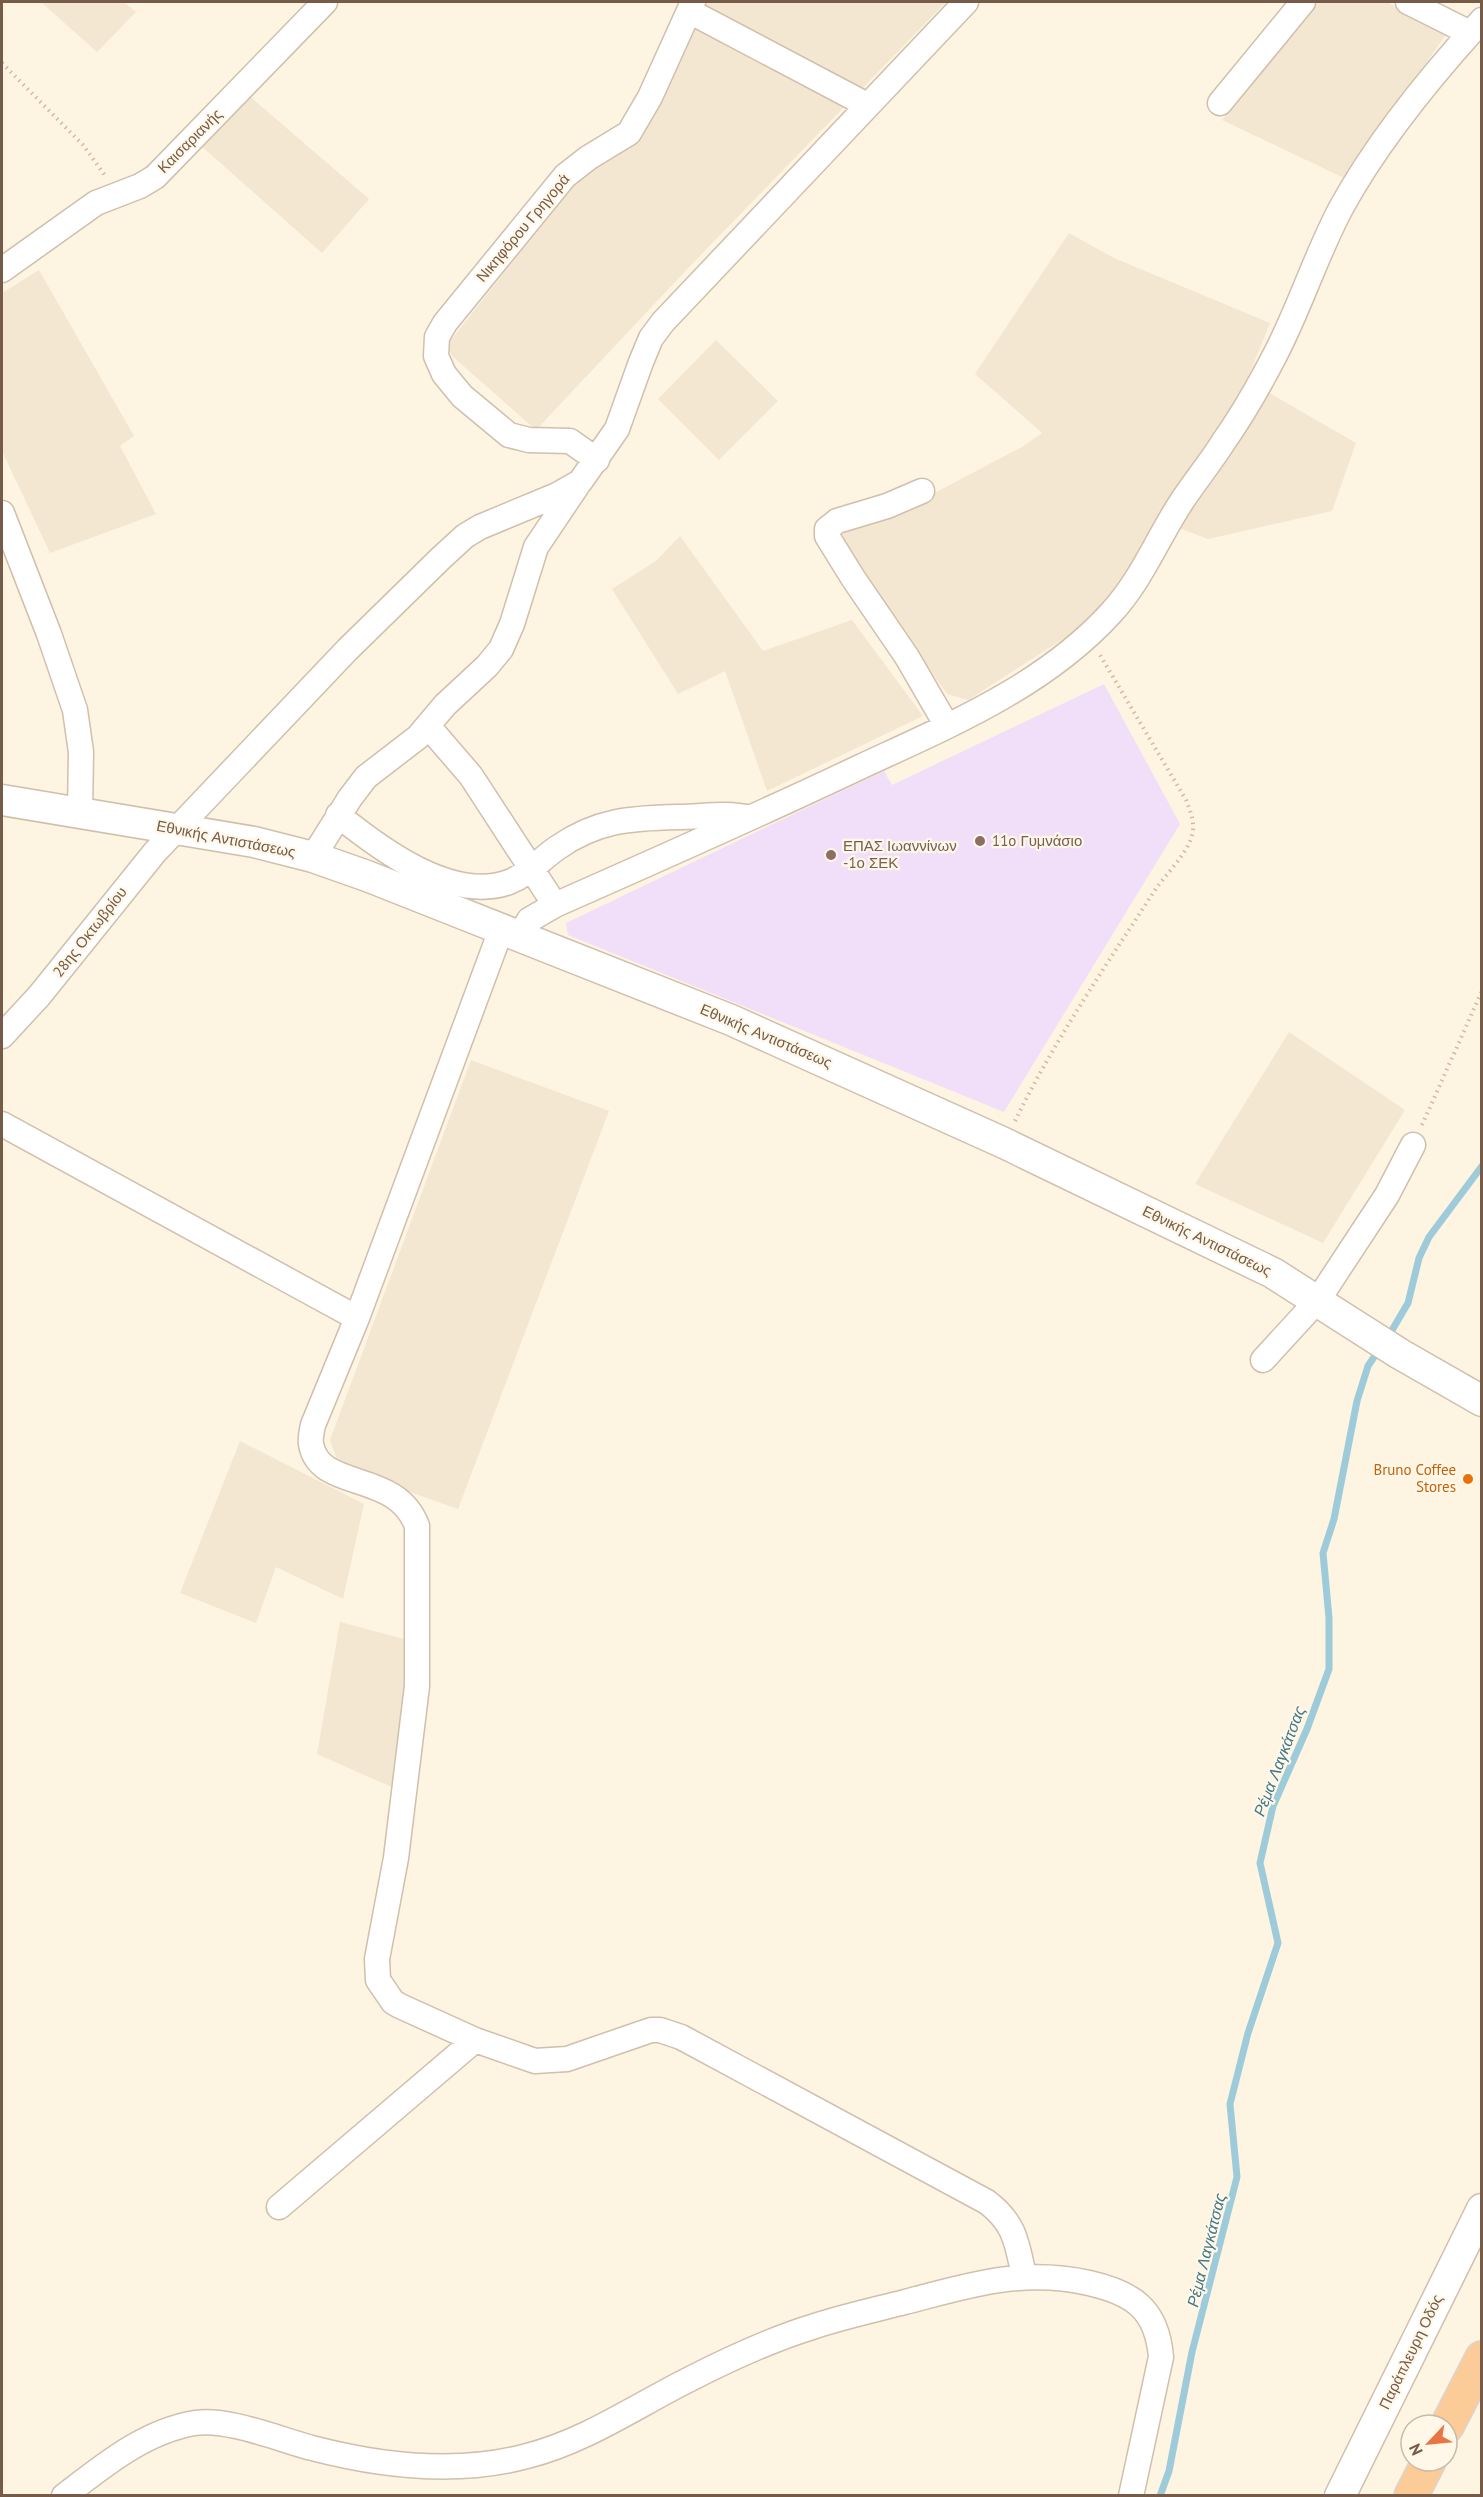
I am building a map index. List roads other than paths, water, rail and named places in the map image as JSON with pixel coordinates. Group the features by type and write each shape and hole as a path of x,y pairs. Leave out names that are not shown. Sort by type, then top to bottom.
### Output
{"highway":[{"path":"1454,2413 1482,2358"},
{"path":"1411,2496 1423,2473"}],"street":[{"name":"Καισαριανής","path":"2,270 90,207 147,182 164,169 325,2"},
{"path":"313,857 338,815 366,777 412,742 445,705 494,659 501,649 512,624 536,547 617,429 640,362 651,338 663,322 966,2"},
{"path":"1220,103 1303,2"},
{"path":"1024,2276 1009,2222 987,2202 681,2037 660,2030 651,2030 567,2059 534,2061 475,2040 393,2002 378,1980 376,1972 396,1858 417,1686 417,1526 412,1514 400,1500 385,1490 337,1474 325,1467 316,1456 311,1443 313,1425 510,933 555,905 752,818 947,726 1020,687 1089,636 1133,586 1180,504 1226,439 1255,392 1278,350 1340,210 1354,186 1407,110 1476,26 1408,2"},
{"path":"691,6 867,105"},
{"name":"Νικηφόρου Γρηγορά","path":"597,460 570,441 529,440 509,435 454,387 439,365 436,345 445,323 565,176 588,158 629,133 650,98 691,6"},
{"name":"28ης Οκτωβρίου","path":"2,1036 69,959 139,870 347,651 465,536 480,526 557,495 580,482"},
{"path":"922,491 894,504 837,521 827,529 827,536 908,657 947,726"},
{"path":"2,513 49,634 75,710 81,752 80,812"},
{"path":"428,726 471,776 555,905"},
{"name":"Εθνικής Αντιστάσεως","path":"2,800 254,842 313,857 731,1020 1004,1143 1244,1258 1318,1300 1363,1332 1482,1401"},
{"path":"338,815 389,854 455,883 472,887 499,885 518,878 545,856 573,838 616,821 635,818 728,814 752,818"},
{"path":"2,1124 357,1318"},
{"path":"1263,1360 1318,1300 1387,1195 1413,1145"},
{"path":"279,2207 475,2040"},
{"name":"Παράπλευρη Οδός","path":"1340,2496 1482,2209"},
{"path":"64,2496 115,2458 147,2439 178,2426 208,2422 236,2426 316,2449 420,2467 516,2459 540,2453 593,2432 690,2379 812,2326 979,2283 1024,2276 1077,2281 1111,2288 1129,2296 1154,2322 1160,2339 1161,2357 1131,2496"}],"waterway":[{"name":"Ρέμα Λαγκάτσας","path":"1388,1337 1408,1303 1419,1258 1429,1237 1482,1166"},
{"name":"Ρέμα Λαγκάτσας","path":"1160,2496 1169,2471 1192,2352 1237,2177 1230,2104 1248,2033 1278,1943 1260,1863 1273,1806 1307,1729 1329,1669 1329,1618 1323,1553 1334,1519 1357,1401 1368,1366 1380,1348"}],"place":[{"name":"11o Γυμνάσιο","path":"980,841"},
{"name":"ΕΠΑΣ Ιωαννίνων -1ο ΣΕΚ","path":"831,855"},
{"name":"Bruno Coffee Stores","path":"1468,1479"}]}
